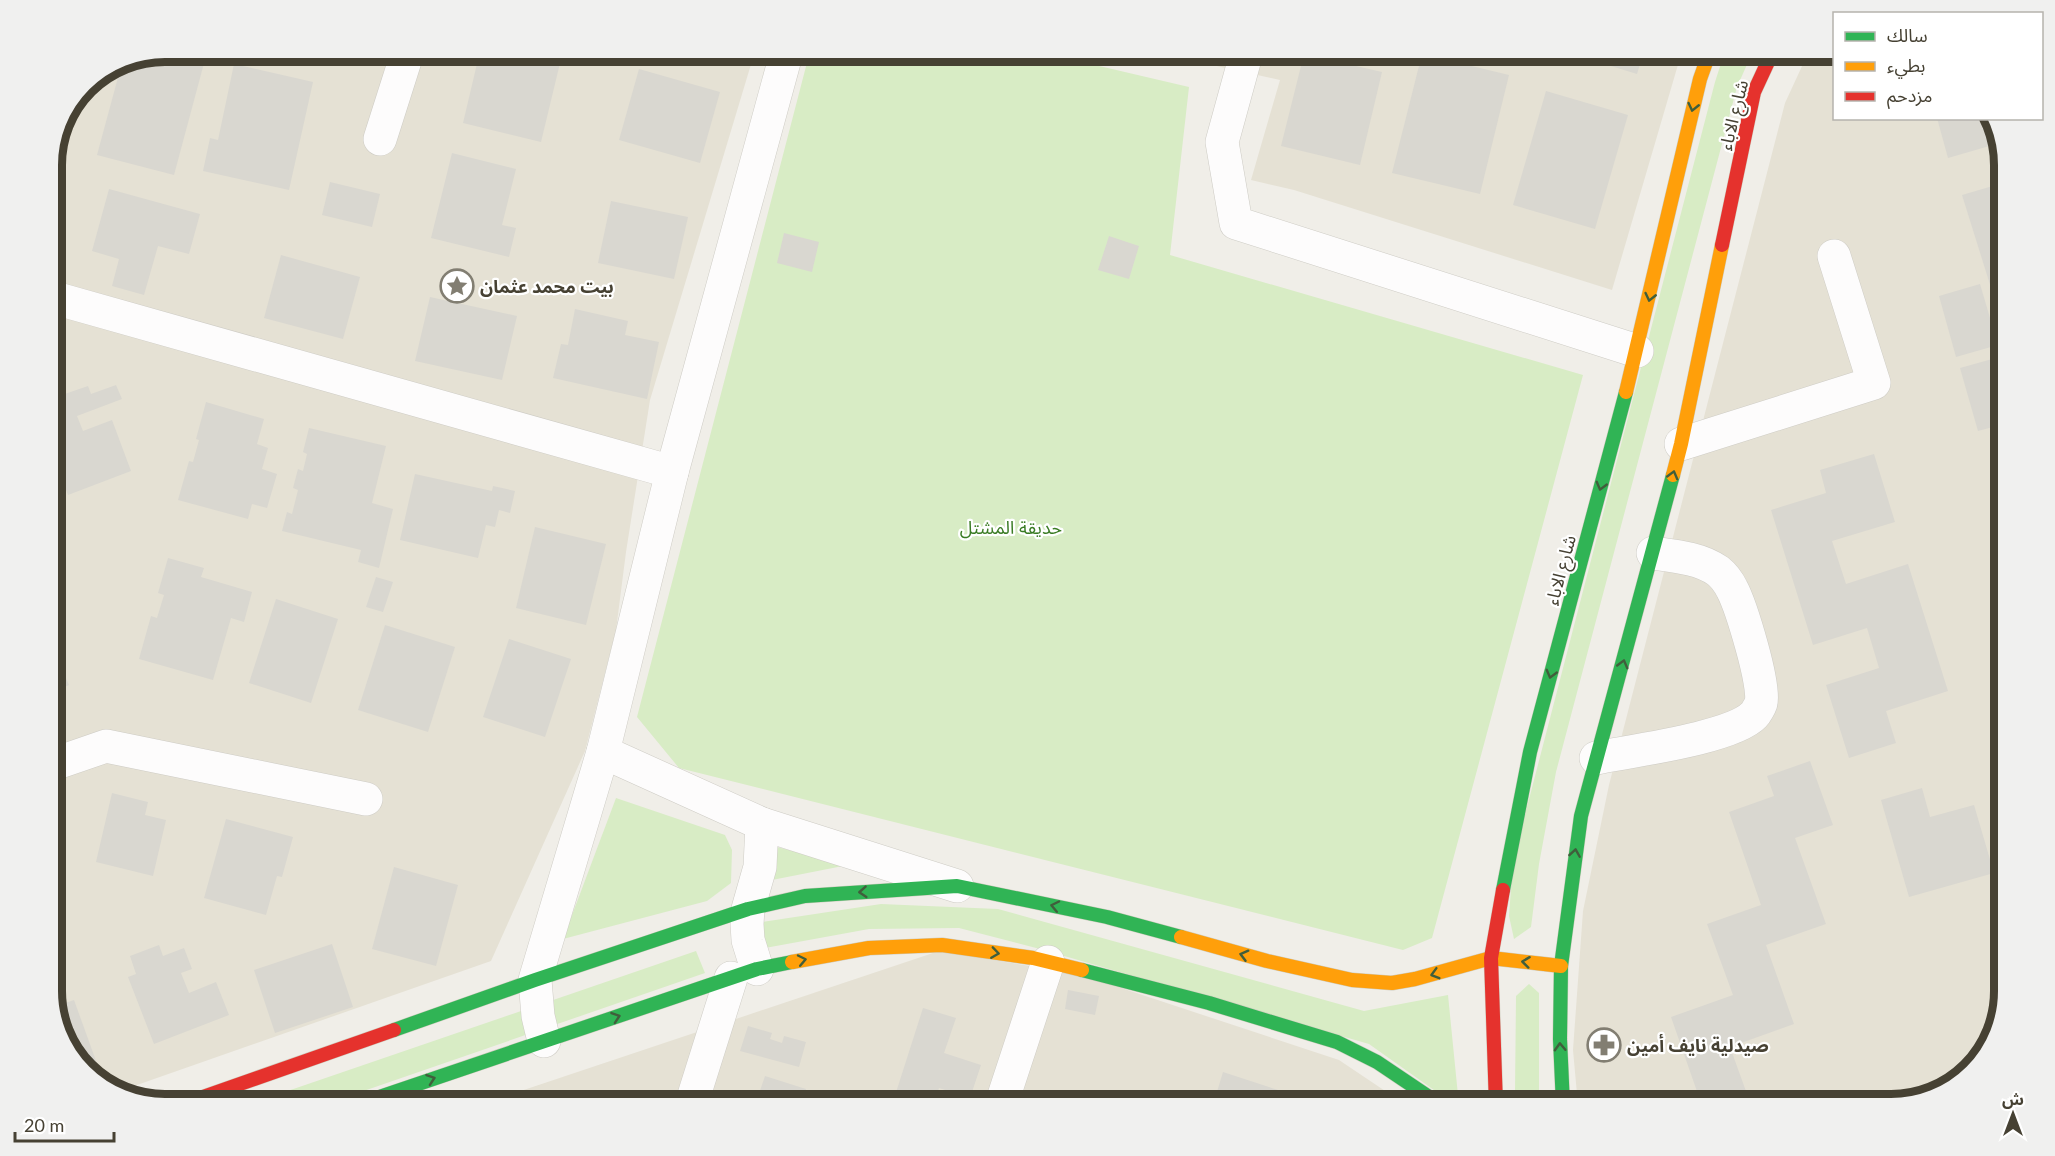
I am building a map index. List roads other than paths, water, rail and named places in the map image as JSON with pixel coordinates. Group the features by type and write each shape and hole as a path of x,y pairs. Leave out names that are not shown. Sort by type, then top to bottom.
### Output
{"street":[{"path":"380,139 404,62"},
{"path":"544,1041 538,1016 535,980 603,752 672,472 784,62"},
{"path":"1244,62 1222,142 1236,223 1637,351"},
{"name":"شارع الاباء","path":"1496,1094 1491,958 1530,752 1637,351 1700,79 1706,62"},
{"name":"شارع الاباء","path":"1562,1094 1560,1039 1561,966 1581,816 1681,444 1754,92 1768,62"},
{"path":"1681,444 1874,383 1834,256"},
{"path":"62,300 672,472"},
{"path":"1596,758 1702,737 1724,730 1754,715 1761,702 1760,684 1745,621 1731,587 1718,572 1696,560 1653,553"},
{"path":"62,761 106,746 366,799"},
{"path":"603,752 762,824 957,886 1107,917 1267,961 1352,980 1392,983 1491,958 1561,966"},
{"path":"695,1094 744,974 748,940 748,909 760,867 762,824"},
{"path":"211,1094 535,980 748,909 805,896 957,886"},
{"path":"394,1094 744,974 869,948 942,945 1048,962 1209,1003 1337,1042 1377,1062 1425,1094"},
{"path":"1005,1094 1048,962"}],"place":[{"name":"بيت محمد عثمان","path":"457,286"},
{"name":"صيدلية نايف أمين","path":"1604,1045"}],"park label":[{"name":"حديقة المشتل","path":"1011,527"}]}
